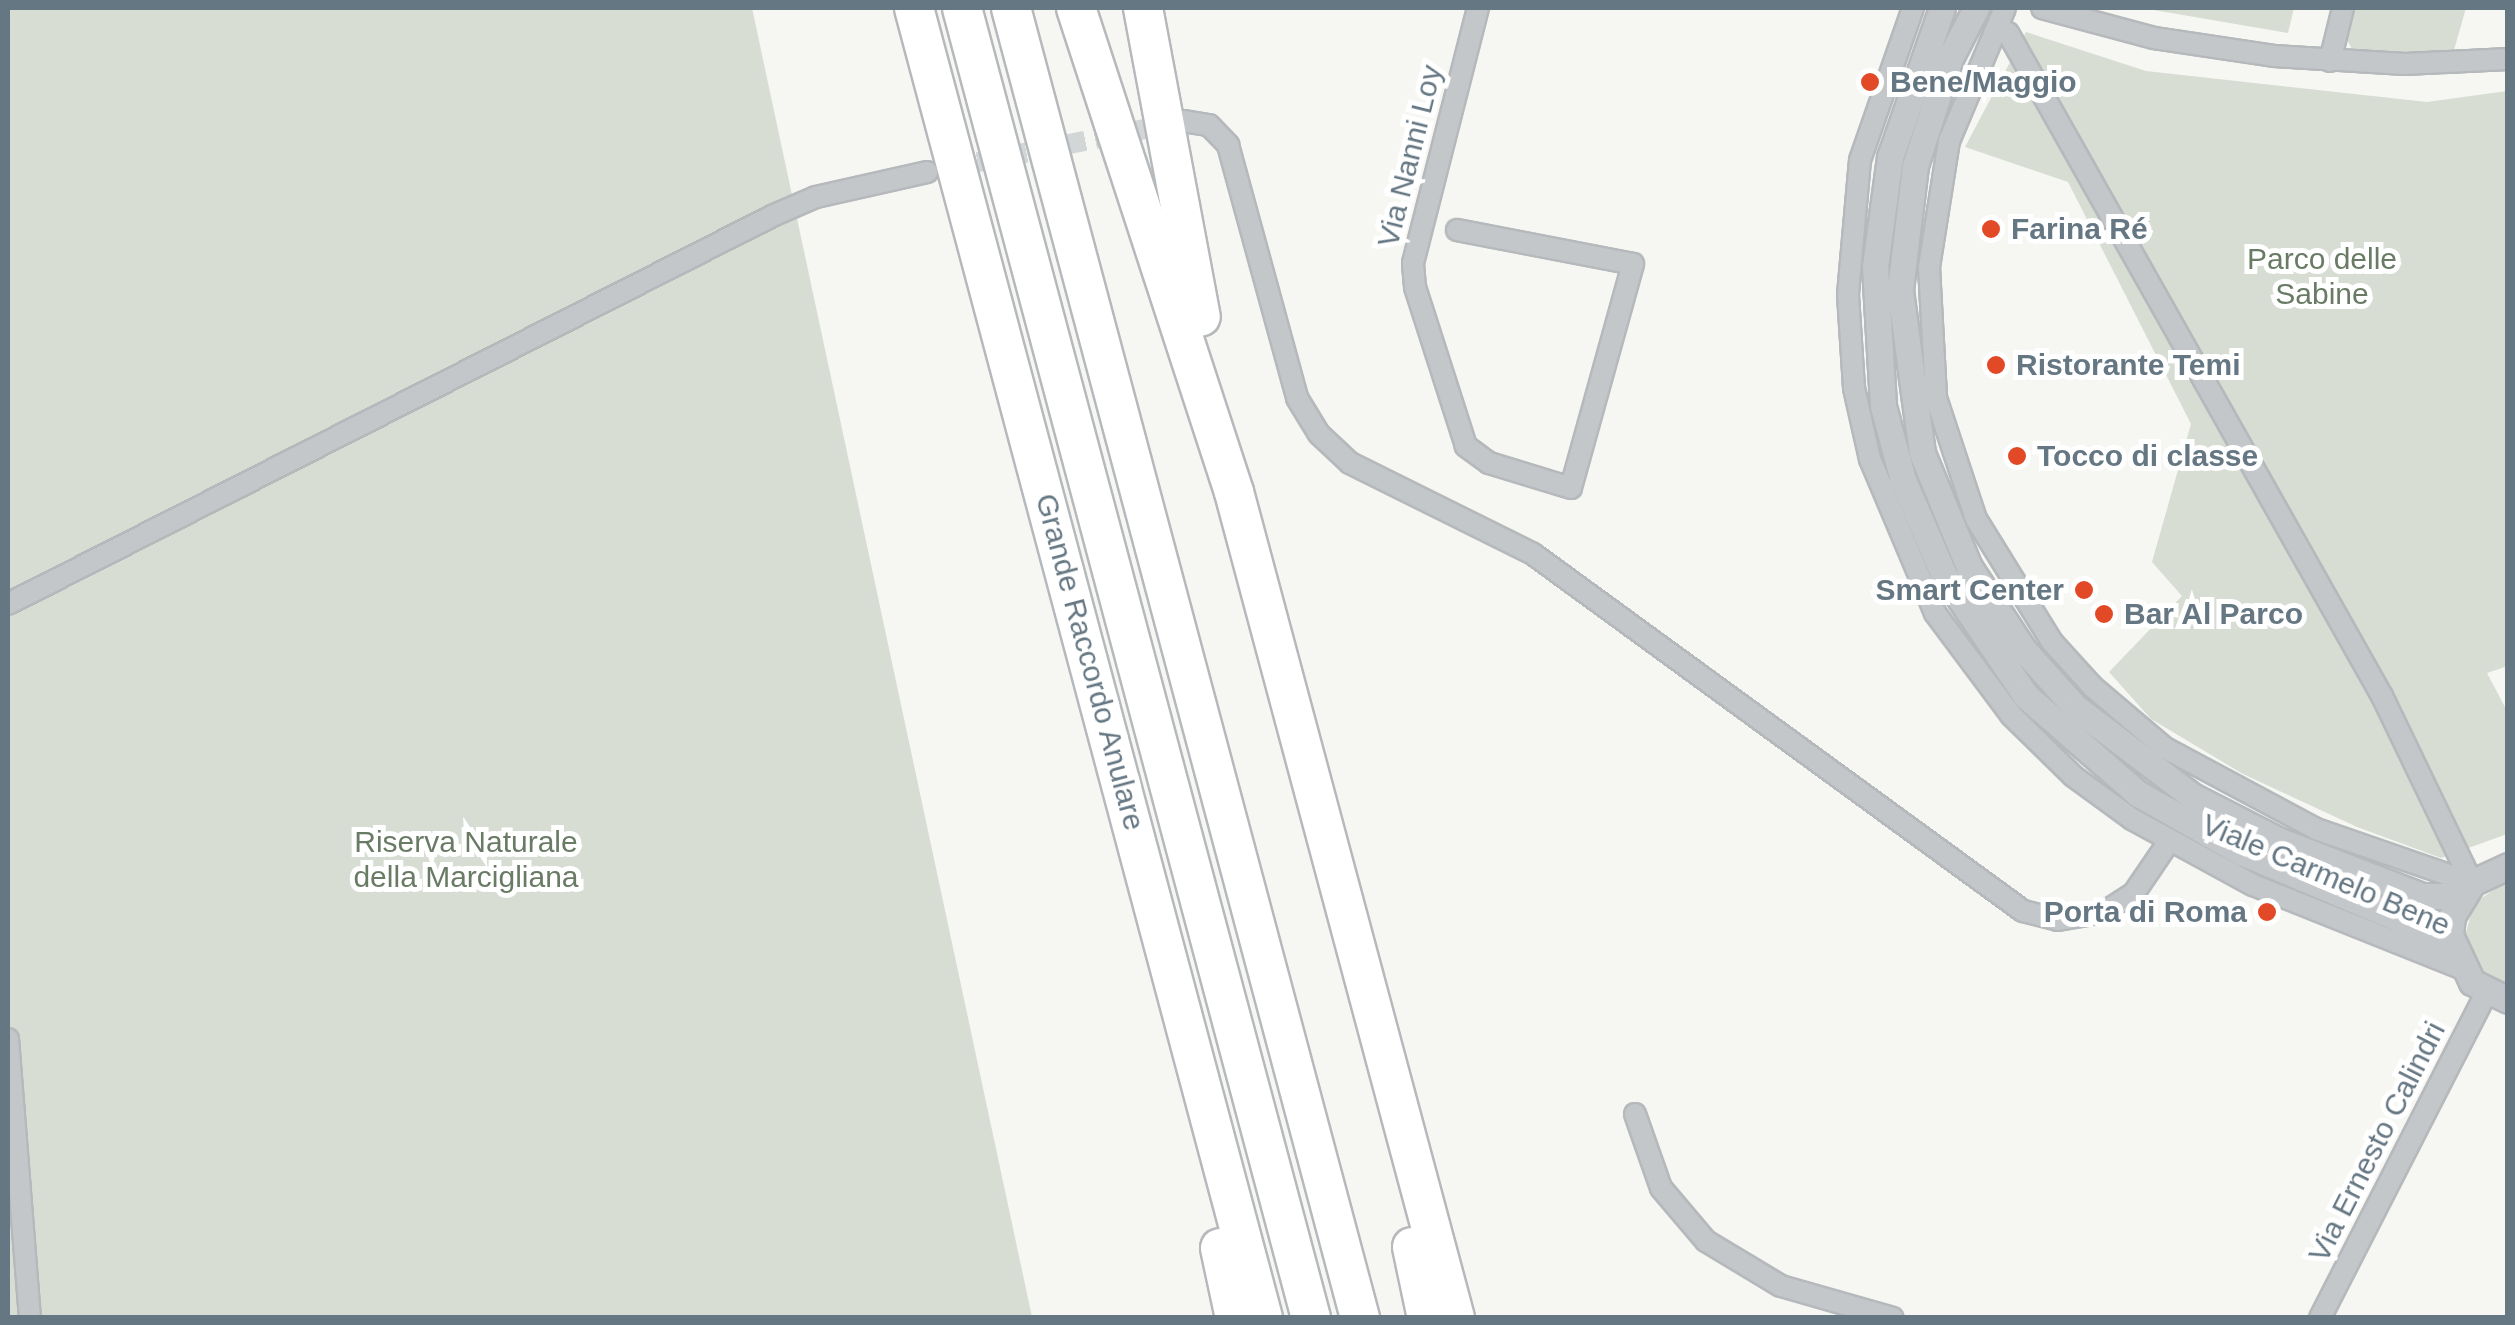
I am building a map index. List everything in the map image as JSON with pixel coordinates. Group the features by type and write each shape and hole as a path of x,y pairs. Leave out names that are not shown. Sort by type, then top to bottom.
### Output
{"highway":[{"name":"Grande Raccordo Anulare","path":"914,8 1104,708 1263,1318"},
{"name":"Grande Raccordo Anulare","path":"962,8 1311,1318"},
{"path":"1012,8 1360,1318"},
{"path":"1076,8 1234,492 1455,1318"},
{"path":"1143,8 1234,492"},
{"path":"1104,708 1235,1318"},
{"path":"1362,973 1427,1318"}],"street":[{"name":"Via Nanni Loy","path":"1457,230 1633,264 1571,488 1489,463 1466,446 1416,295 1414,263 1478,8"},
{"name":"Viale Carmelo Bene","path":"1913,8 1863,148 1847,266 1854,388 1882,498 1936,613 1999,702 2074,776 2150,830 2253,885 2457,961"},
{"name":"Viale Carmelo Bene","path":"1942,8 1890,157 1880,384 1903,480 1944,575 2012,679 2091,757 2179,820 2261,862 2405,920 2457,961"},
{"name":"Viale Carmelo Bene","path":"1976,8 1950,58 1888,267 1907,380 1937,498 1988,599 2060,692 2143,764 2280,841 2422,896 2446,896 2472,882"},
{"name":"Viale Carmelo Bene","path":"2006,8 1949,140 1929,267 1932,376 1961,482 2022,598 2080,674 2148,735 2204,774 2328,834 2472,882"},
{"path":"2042,8 2184,44 2330,61 2508,58"},
{"path":"2330,61 2343,8"},
{"path":"2008,32 2382,696 2472,882"},
{"path":"1183,121 1209,125 1228,145 1296,398 1319,434 1350,463 1533,554 2023,911 2058,920 2105,912 2134,892 2164,849"},
{"path":"8,604 772,216 816,198 926,172"},
{"path":"1847,266 1929,267"},
{"path":"2497,996 2457,961 2452,916 2472,882 2508,866"},
{"name":"Via Ernesto Calindri","path":"2320,1318 2497,996"},
{"path":"8,1039 30,1318"},
{"path":"1635,1114 1662,1188 1706,1241 1782,1286 1893,1318"}],"green space":[{"name":"Riserva Naturale della Marcigliana","path":"8,8 752,8 1032,1317 8,1318"},
{"path":"2142,8 2294,8 2288,33"},
{"path":"2350,8 2466,8 2454,50 2395,57 2353,51 2346,38"},
{"name":"Parco delle Sabine","path":"2026,32 2146,71 2427,102 2507,91 2508,666 2487,673 2507,711 2507,834 2441,858 2357,827 2243,774 2151,719 2109,672 2182,596 2152,562 2191,424 2068,182 1965,147"},
{"path":"2507,881 2507,984 2478,968 2465,936 2474,903"}],"tunnel":[{"path":"948,168 1170,124"}],"place":[{"name":"Bene/Maggio","path":"1870,82"},
{"name":"Farina Ré","path":"1991,229"},
{"name":"Ristorante Temi","path":"1996,365"},
{"name":"Tocco di classe","path":"2017,456"},
{"name":"Smart Center","path":"2084,590"},
{"name":"Bar Al Parco","path":"2104,614"},
{"name":"Porta di Roma","path":"2267,912"}]}
